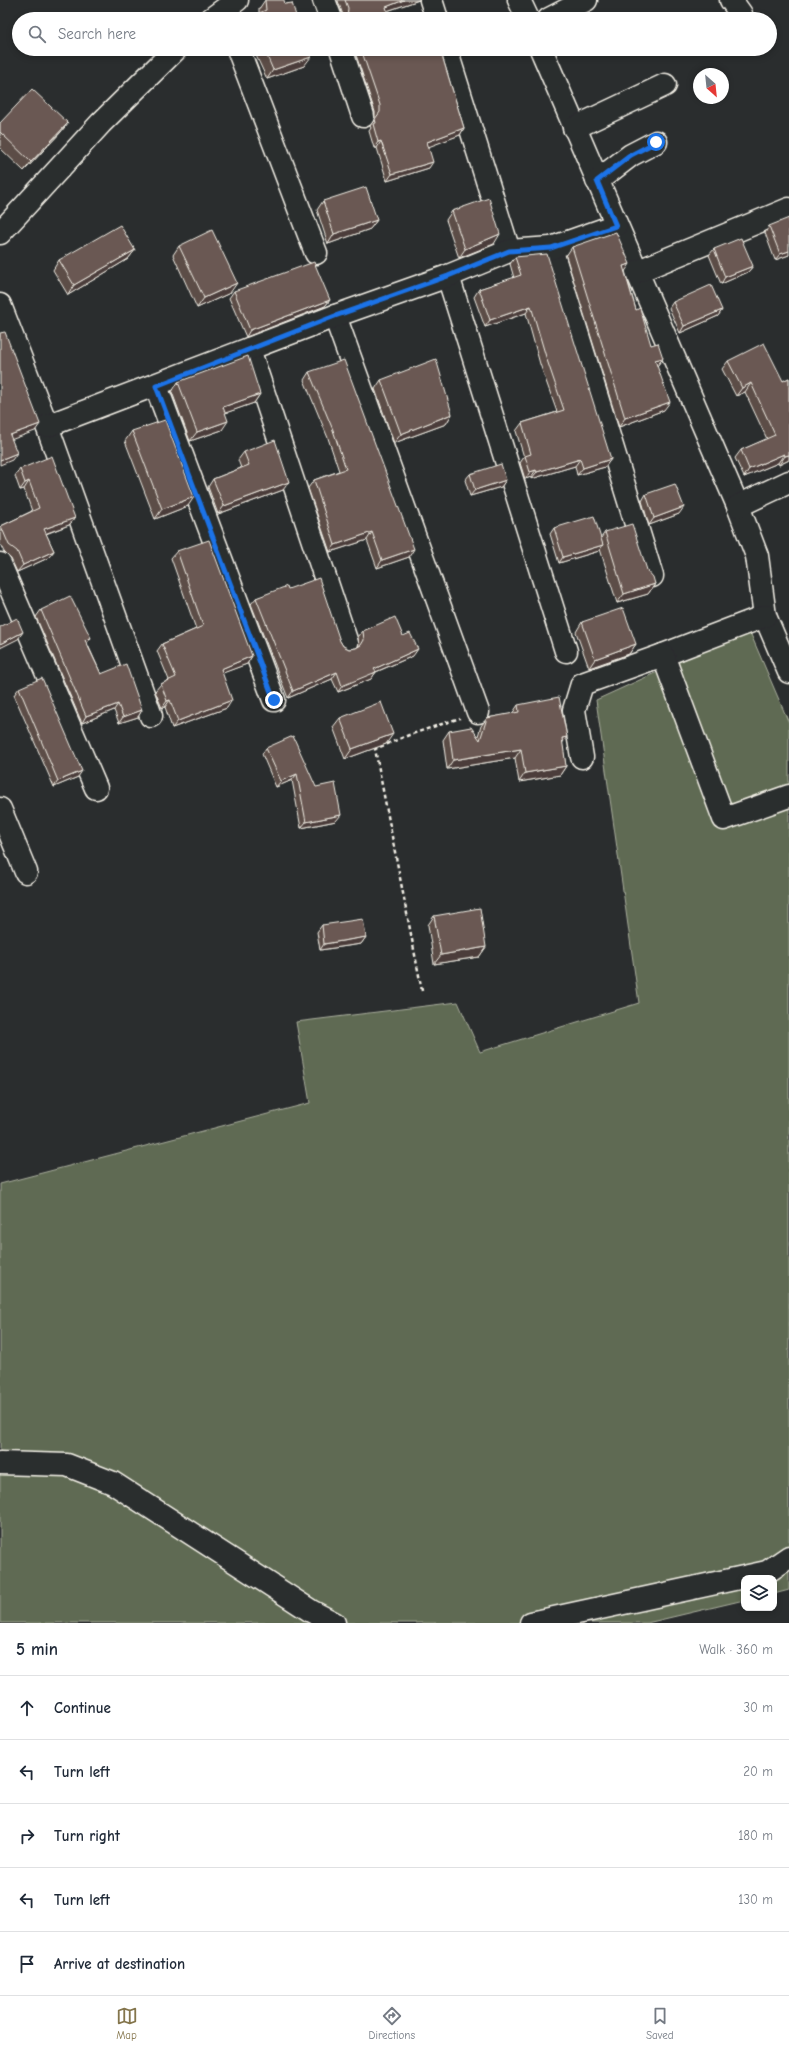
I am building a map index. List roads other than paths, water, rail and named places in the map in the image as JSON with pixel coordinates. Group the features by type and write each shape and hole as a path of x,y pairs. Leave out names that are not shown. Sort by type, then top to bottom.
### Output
{"street":[{"path":"324,0 328,12"},
{"path":"431,0 435,12"},
{"path":"519,0 525,12"},
{"path":"563,12 586,0"},
{"path":"0,233 101,123 169,56"},
{"path":"241,56 316,253"},
{"path":"343,56 363,116"},
{"path":"448,56 509,251"},
{"path":"544,56 738,506 757,556 765,616 787,662"},
{"path":"574,128 665,86"},
{"path":"597,181 631,155 656,142"},
{"path":"636,272 789,209"},
{"path":"47,426 156,386 335,316 448,276 509,251 551,248 616,226"},
{"path":"551,248 652,576"},
{"path":"448,276 566,652"},
{"path":"0,304 47,426 151,716"},
{"path":"335,316 478,712"},
{"path":"249,349 347,643"},
{"path":"156,386 274,700"},
{"path":"738,506 789,482"},
{"path":"0,564 96,788"},
{"path":"582,757 574,710 582,684 765,616"},
{"path":"663,655 724,819 789,796"},
{"path":"0,809 26,872"},
{"path":"0,1463 67,1465 113,1484 311,1611 334,1623"},
{"path":"531,1623 590,1617 766,1572 789,1557"}]}
